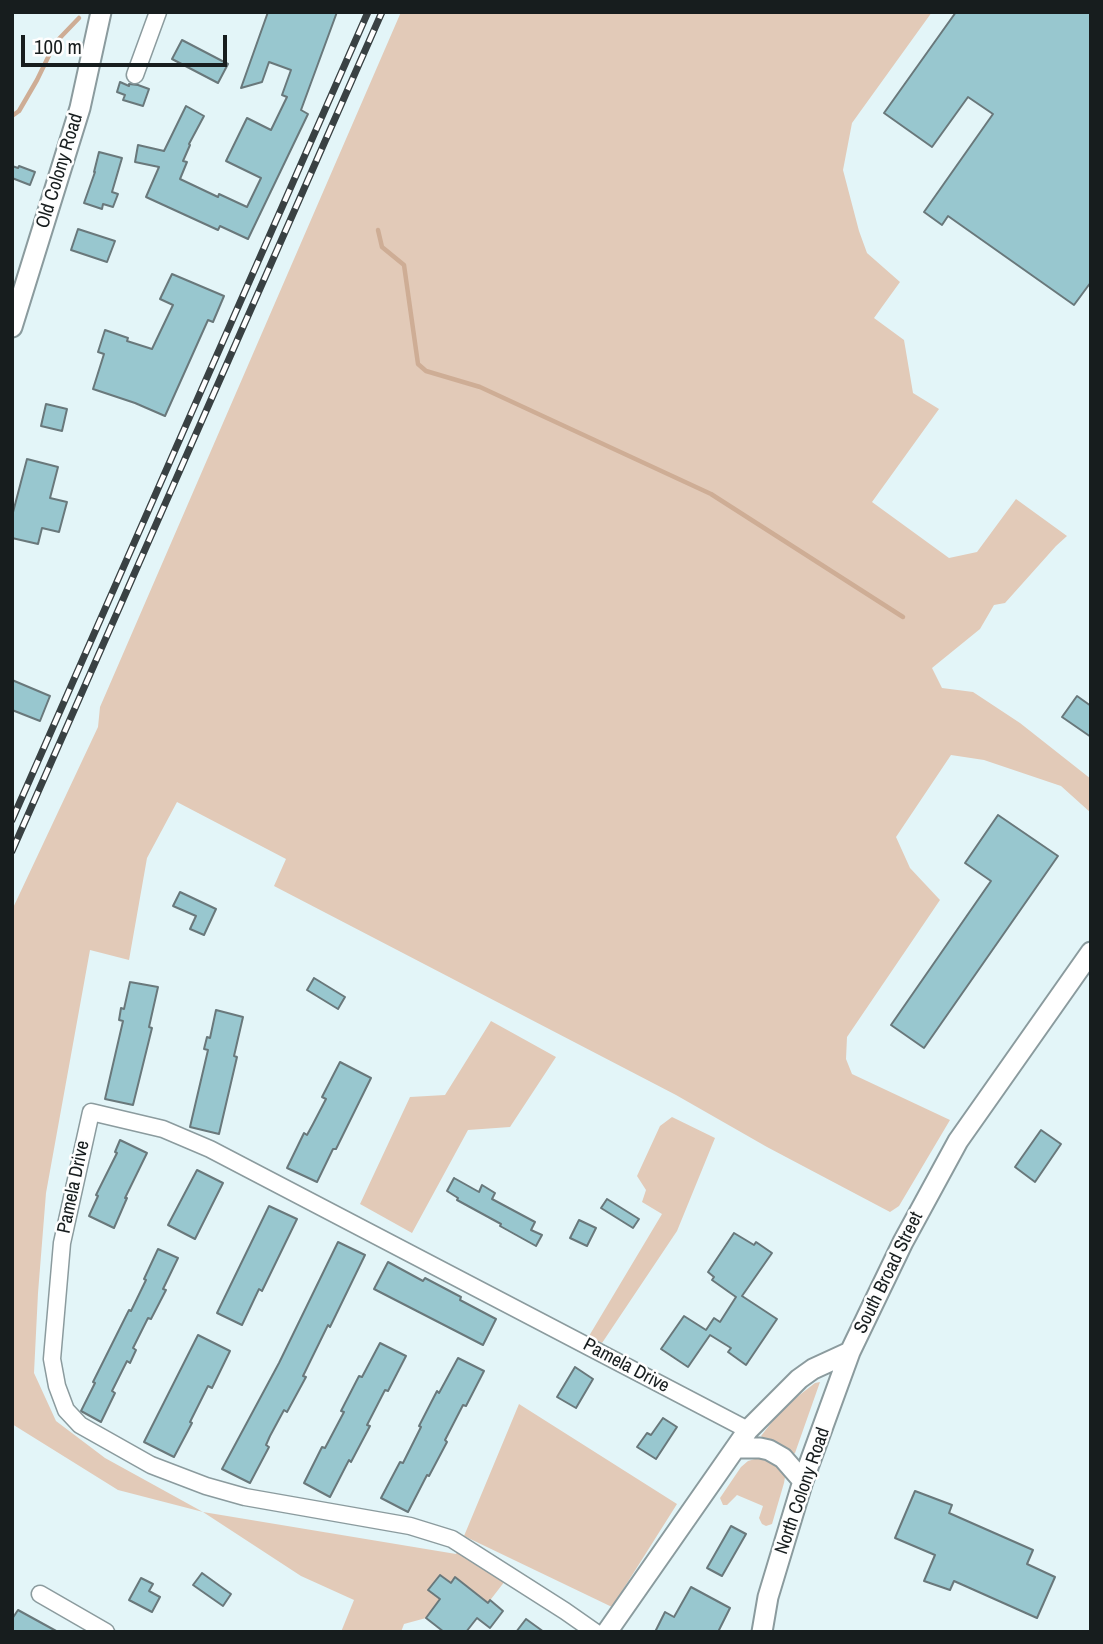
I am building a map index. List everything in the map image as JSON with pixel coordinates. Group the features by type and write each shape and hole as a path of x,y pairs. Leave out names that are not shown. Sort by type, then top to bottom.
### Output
{"main road":[{"name":"Old Colony Road","path":"12,327 80,108 101,12"},
{"name":"South Broad Street","path":"607,1632 748,1430 799,1379 850,1352 903,1242 958,1141 1091,952"},
{"name":"North Colony Road","path":"762,1632 768,1597 803,1481 850,1352"},
{"path":"736,1448 769,1450 783,1458 803,1481"}],"street":[{"path":"135,75 158,12"},
{"name":"Pamela Drive","path":"596,1632 452,1539 410,1527 245,1497 206,1486 151,1465 80,1425 73,1418 66,1410 57,1386 52,1359 62,1243 90,1112 163,1129 210,1149 748,1430"},
{"path":"40,1594 106,1632"}],"shaded area":[{"path":"401,12 932,12 852,123 843,170 867,253 900,282 874,318 904,340 913,393 939,409 872,502 949,558 977,552 1016,499 1067,536 1005,603 994,605 980,629 932,668 942,688 973,692 1020,723 1091,779 1091,813 1061,786 984,760 951,755 896,837 910,868 940,900 847,1037 846,1059 852,1074 950,1120 899,1206 890,1212 676,1095 274,886 286,859 177,802 147,858 129,960 90,950 46,1193 34,1373 56,1421 105,1458 203,1512 118,1490 12,1424 12,910 98,727 100,707"},
{"path":"491,1021 556,1057 510,1127 468,1130 412,1233 360,1204 410,1097 445,1095"},
{"path":"672,1117 715,1138 677,1231 602,1343 589,1336 662,1214 642,1202 646,1190 637,1176 660,1126"},
{"path":"820,1382 795,1453 792,1455 761,1436 797,1397"},
{"path":"519,1404 677,1504 612,1607 464,1536"},
{"path":"762,1457 770,1459 785,1477 772,1524 766,1526 759,1518 763,1506 737,1495 727,1505 723,1505 720,1498 741,1467 748,1461"},
{"path":"203,1512 456,1554 458,1550 505,1581 488,1603 455,1578 450,1583 440,1575 428,1590 440,1599 426,1618 404,1624 401,1632 341,1632 354,1600 301,1576"}],"building":[{"path":"268,12 337,12 301,110 308,114 248,239 220,226 218,230 146,197 159,167 135,162 138,145 164,151 186,106 204,116 189,144 183,161 187,162 180,179 247,207 261,178 226,161 247,118 271,130 287,97 282,95 291,70 269,62 262,82 241,88"},
{"path":"956,12 1091,12 1091,282 1074,305 948,216 942,225 924,212 993,114 968,97 932,147 884,113"},
{"path":"182,40 228,64 218,83 172,59"},
{"path":"120,82 149,89 143,106 123,100 125,95 117,92"},
{"path":"99,152 122,158 112,192 118,194 113,207 103,204 102,209 84,203"},
{"path":"12,166 35,172 30,185 12,178"},
{"path":"78,229 115,241 107,262 71,250"},
{"path":"172,274 224,296 213,322 208,320 165,416 93,389 104,354 98,352 105,330 152,349 173,305 160,299"},
{"path":"46,404 67,409 62,431 41,426"},
{"path":"27,459 58,467 50,498 67,502 59,532 42,528 38,544 12,538 12,516"},
{"path":"12,680 50,696 40,721 12,710"},
{"path":"1077,696 1091,706 1091,737 1062,717"},
{"path":"998,815 1058,856 924,1048 891,1025 991,881 965,863"},
{"path":"180,892 216,909 204,935 190,929 196,916 173,906"},
{"path":"314,978 345,997 338,1009 307,990"},
{"path":"130,982 158,987 149,1027 152,1028 133,1105 105,1099 123,1021 119,1020 121,1008 124,1009"},
{"path":"216,1010 243,1017 234,1056 237,1057 219,1134 190,1127 208,1050 204,1049 207,1037 210,1038"},
{"path":"340,1062 371,1078 317,1182 287,1168 304,1133 307,1135 326,1099 322,1097"},
{"path":"1041,1130 1061,1144 1035,1182 1015,1167"},
{"path":"120,1140 147,1153 114,1228 89,1216 98,1196 96,1195 117,1153 115,1152"},
{"path":"197,1170 223,1183 195,1239 168,1225"},
{"path":"454,1178 479,1192 482,1185 495,1193 492,1199 535,1222 531,1230 542,1235 536,1246 457,1200 458,1198 447,1191"},
{"path":"607,1199 639,1219 633,1228 601,1208"},
{"path":"269,1206 297,1219 242,1325 217,1313"},
{"path":"579,1220 596,1228 587,1246 570,1238"},
{"path":"734,1233 754,1245 756,1242 772,1253 742,1296 777,1319 746,1365 728,1352 731,1348 710,1335 688,1367 661,1349 684,1316 706,1330 714,1318 720,1322 736,1297 712,1280 714,1277 708,1272"},
{"path":"338,1242 365,1255 303,1376 306,1377 270,1436 266,1445 269,1447 250,1483 222,1469 279,1363"},
{"path":"158,1249 178,1258 163,1289 166,1290 133,1348 136,1350 130,1363 127,1361 112,1391 115,1393 101,1422 81,1411 95,1383 93,1382 146,1280 144,1279"},
{"path":"388,1262 461,1297 460,1300 496,1319 483,1345 374,1289"},
{"path":"198,1335 230,1351 212,1388 208,1386 174,1457 144,1442"},
{"path":"380,1343 406,1356 388,1391 385,1390 367,1425 370,1426 330,1497 304,1483 344,1412 341,1411 359,1376 362,1377"},
{"path":"458,1358 484,1371 466,1406 463,1405 445,1440 447,1442 408,1512 381,1498 400,1462 403,1463 437,1391 439,1393"},
{"path":"575,1367 593,1379 576,1408 557,1397"},
{"path":"663,1418 677,1427 656,1459 637,1447 647,1433 651,1435"},
{"path":"915,1491 952,1505 949,1513 1033,1550 1027,1564 1055,1577 1037,1618 954,1581 950,1590 924,1581 935,1555 895,1538"},
{"path":"731,1526 746,1534 722,1576 707,1568"},
{"path":"202,1573 231,1594 223,1606 193,1585"},
{"path":"440,1575 451,1583 455,1577 488,1603 490,1600 503,1611 490,1628 477,1618 466,1632 444,1632 426,1618 440,1599 428,1590"},
{"path":"141,1578 153,1584 149,1591 160,1597 152,1612 129,1600"},
{"path":"691,1587 730,1608 718,1632 655,1632 665,1612 674,1617"},
{"path":"18,1610 58,1632 12,1632 12,1619"},
{"path":"526,1619 544,1632 516,1632"}],"waterway":[{"path":"12,116 19,111 55,43 79,18"},
{"path":"378,230 382,247 404,265 418,364 426,371 480,387 711,494 903,617"}],"railway":[{"path":"12,820 368,12"},
{"path":"12,851 382,12"}]}
